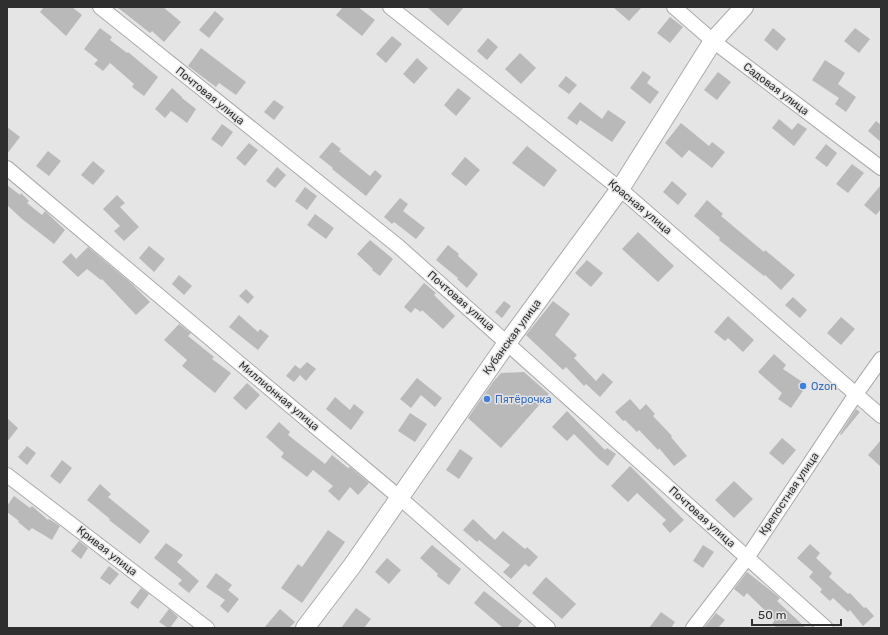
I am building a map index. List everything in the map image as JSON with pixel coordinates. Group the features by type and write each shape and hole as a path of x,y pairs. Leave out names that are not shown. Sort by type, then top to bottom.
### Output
{"main road":[{"name":"Кубанская улица","path":"305,628 352,566 508,343 620,189 713,41 744,7"}],"street":[{"name":"Почтовая улица","path":"100,7 398,246 826,628"},
{"name":"Красная улица","path":"390,7 620,189 881,416"},
{"name":"Садовая улица","path":"674,7 713,41 881,168"},
{"name":"Миллионная улица","path":"7,168 400,498 548,628"},
{"name":"Крепостная улица","path":"693,628 747,558 881,359"},
{"name":"Кривая улица","path":"7,474 207,628"}],"building":[{"path":"44,7 72,7 82,15 66,36 40,12"},
{"path":"117,7 163,7 181,22 164,42 152,31 150,33"},
{"path":"343,7 358,7 375,20 362,36 336,15"},
{"path":"427,7 464,7 448,26"},
{"path":"613,7 642,7 629,21"},
{"path":"215,11 224,19 209,38 199,30"},
{"path":"670,17 683,27 670,43 657,33"},
{"path":"100,28 112,37 110,40 127,53 128,52 158,77 144,96 132,87 134,84 110,63 103,71 94,64 98,60 84,49"},
{"path":"773,28 786,39 777,51 764,40"},
{"path":"855,28 870,39 859,53 844,41"},
{"path":"392,36 402,44 386,63 376,54"},
{"path":"488,38 498,47 487,60 477,51"},
{"path":"201,48 246,82 236,95 219,83 216,87 188,66"},
{"path":"520,53 536,68 521,84 505,69"},
{"path":"417,58 428,68 414,84 403,74"},
{"path":"825,60 845,73 838,84 856,97 846,112 835,104 839,98 812,80"},
{"path":"643,71 651,77 647,83 659,92 650,104 630,88"},
{"path":"718,72 731,82 717,100 704,90"},
{"path":"566,76 577,85 569,94 558,86"},
{"path":"172,88 196,109 187,123 171,111 165,118 155,109"},
{"path":"458,88 471,98 456,116 444,105"},
{"path":"274,100 284,107 274,120 264,112"},
{"path":"580,102 602,119 608,110 626,122 612,142 580,120 577,125 567,118"},
{"path":"779,119 792,130 798,123 807,129 794,146 772,128"},
{"path":"876,121 881,125 881,142 868,131"},
{"path":"681,123 709,146 712,142 725,152 712,168 689,150 682,158 665,143"},
{"path":"222,124 233,132 222,147 211,139"},
{"path":"7,127 20,137 7,154"},
{"path":"332,142 341,149 339,151 370,176 375,170 382,176 366,196 319,157"},
{"path":"249,143 258,150 245,166 236,158"},
{"path":"826,144 837,153 827,167 815,158"},
{"path":"527,146 557,170 544,187 512,163"},
{"path":"48,151 61,161 49,176 36,166"},
{"path":"465,157 480,170 466,186 451,174"},
{"path":"93,161 105,171 93,185 81,175"},
{"path":"852,164 864,173 848,193 836,184"},
{"path":"277,167 286,175 275,188 266,181"},
{"path":"672,181 687,194 678,205 663,192"},
{"path":"7,185 20,195 21,193 29,201 27,203 42,215 45,211 65,230 54,244 7,205"},
{"path":"881,185 881,209 876,215 864,205"},
{"path":"305,187 317,196 307,210 295,201"},
{"path":"117,195 125,203 120,207 139,227 124,241 114,231 120,226 103,209"},
{"path":"400,198 408,204 403,211 425,228 416,239 394,222 392,224 384,217"},
{"path":"707,200 723,214 721,216 764,252 765,250 795,275 781,290 765,275 764,276 719,240 720,238 694,216"},
{"path":"315,214 334,228 326,239 307,225"},
{"path":"638,232 674,266 658,282 622,249"},
{"path":"370,240 393,259 380,276 357,254"},
{"path":"448,245 478,274 467,288 457,279 458,278 436,260"},
{"path":"149,246 165,259 154,272 139,258"},
{"path":"88,247 131,283 150,302 136,315 102,279 101,280 87,269 78,277 62,262 71,253 76,259"},
{"path":"587,260 603,273 591,287 575,273"},
{"path":"179,275 192,286 184,295 172,284"},
{"path":"424,283 436,293 434,295 455,316 443,329 422,310 421,312 415,308 411,313 404,307"},
{"path":"246,289 254,297 248,304 239,296"},
{"path":"793,297 807,310 800,318 785,305"},
{"path":"504,301 511,306 502,318 495,312"},
{"path":"553,301 570,314 555,335 577,355 574,358 596,381 603,373 613,382 600,397 586,384 584,386 566,367 563,370 526,335"},
{"path":"239,315 258,332 260,329 269,336 258,350 229,327"},
{"path":"728,316 754,340 743,352 728,338 725,341 714,332"},
{"path":"841,317 855,329 841,345 827,333"},
{"path":"179,324 191,333 188,336 214,357 212,359 231,373 215,393 182,366 187,360 164,340"},
{"path":"774,354 786,365 783,369 807,385 791,408 778,399 782,393 758,372"},
{"path":"307,362 316,369 306,381 300,375 294,382 286,376 295,365 300,369"},
{"path":"524,372 549,394 501,448 468,418 501,373"},
{"path":"417,378 442,398 435,407 421,395 411,408 400,399"},
{"path":"247,383 260,395 246,410 233,398"},
{"path":"335,397 350,410 354,404 364,412 351,430 326,409"},
{"path":"630,399 640,410 646,404 655,414 653,416 672,436 671,437 687,456 674,466 659,448 658,450 639,430 637,432 625,420 623,421 615,412"},
{"path":"856,409 860,412 841,435 840,434"},
{"path":"567,411 605,450 607,448 616,454 608,466 574,434 567,441 552,427"},
{"path":"410,413 427,424 415,442 398,431"},
{"path":"7,418 18,428 7,442"},
{"path":"279,422 290,432 288,435 325,464 332,455 348,468 350,467 369,483 358,495 350,487 339,501 328,491 333,486 313,470 307,477 281,457 284,453 266,437"},
{"path":"782,438 796,450 783,465 769,453"},
{"path":"881,440 881,467 868,455"},
{"path":"27,446 36,453 27,465 18,457"},
{"path":"460,449 473,458 459,479 446,470"},
{"path":"62,460 72,468 60,484 50,476"},
{"path":"630,466 684,520 670,533 662,524 666,520 637,493 628,502 611,486"},
{"path":"734,481 753,499 734,518 715,500"},
{"path":"100,484 111,494 108,497 150,531 140,544 109,520 110,519 87,500"},
{"path":"14,496 30,508 32,506 48,520 49,519 60,526 52,540 32,528 29,531 7,512 7,506"},
{"path":"473,519 495,540 503,531 525,549 527,547 538,557 529,567 525,564 511,579 503,572 510,565 479,540 477,542 463,530"},
{"path":"328,530 345,542 302,603 281,588 298,564 302,567"},
{"path":"79,541 88,548 81,559 71,551"},
{"path":"166,543 183,555 177,562 199,581 189,593 178,584 182,580 154,558"},
{"path":"810,544 820,553 816,558 832,573 829,577 848,594 850,593 874,616 863,626 850,610 848,612 833,598 830,601 820,592 822,589 809,577 813,572 797,558"},
{"path":"432,545 461,569 449,585 437,576 438,574 420,558"},
{"path":"703,545 714,552 703,568 693,561"},
{"path":"387,558 401,570 389,584 375,572"},
{"path":"109,566 119,574 110,585 100,578"},
{"path":"747,572 780,598 777,601 806,628 777,628 772,624 775,620 747,593 744,597 734,589"},
{"path":"216,573 232,585 228,590 239,599 228,613 220,606 225,600 206,587"},
{"path":"546,577 576,604 562,619 532,593"},
{"path":"141,588 149,594 138,609 130,603"},
{"path":"484,591 522,621 517,628 503,628 474,603"},
{"path":"356,608 371,619 364,628 341,628"},
{"path":"169,609 178,617 170,628 168,628 159,622"},
{"path":"280,609 295,622 289,628 264,628"},
{"path":"661,612 675,622 671,628 649,628"},
{"path":"716,613 725,620 718,628 704,628"}],"place":[{"name":"Ozon","path":"803,386"},
{"name":"Пятёрочка","path":"487,399"}]}
